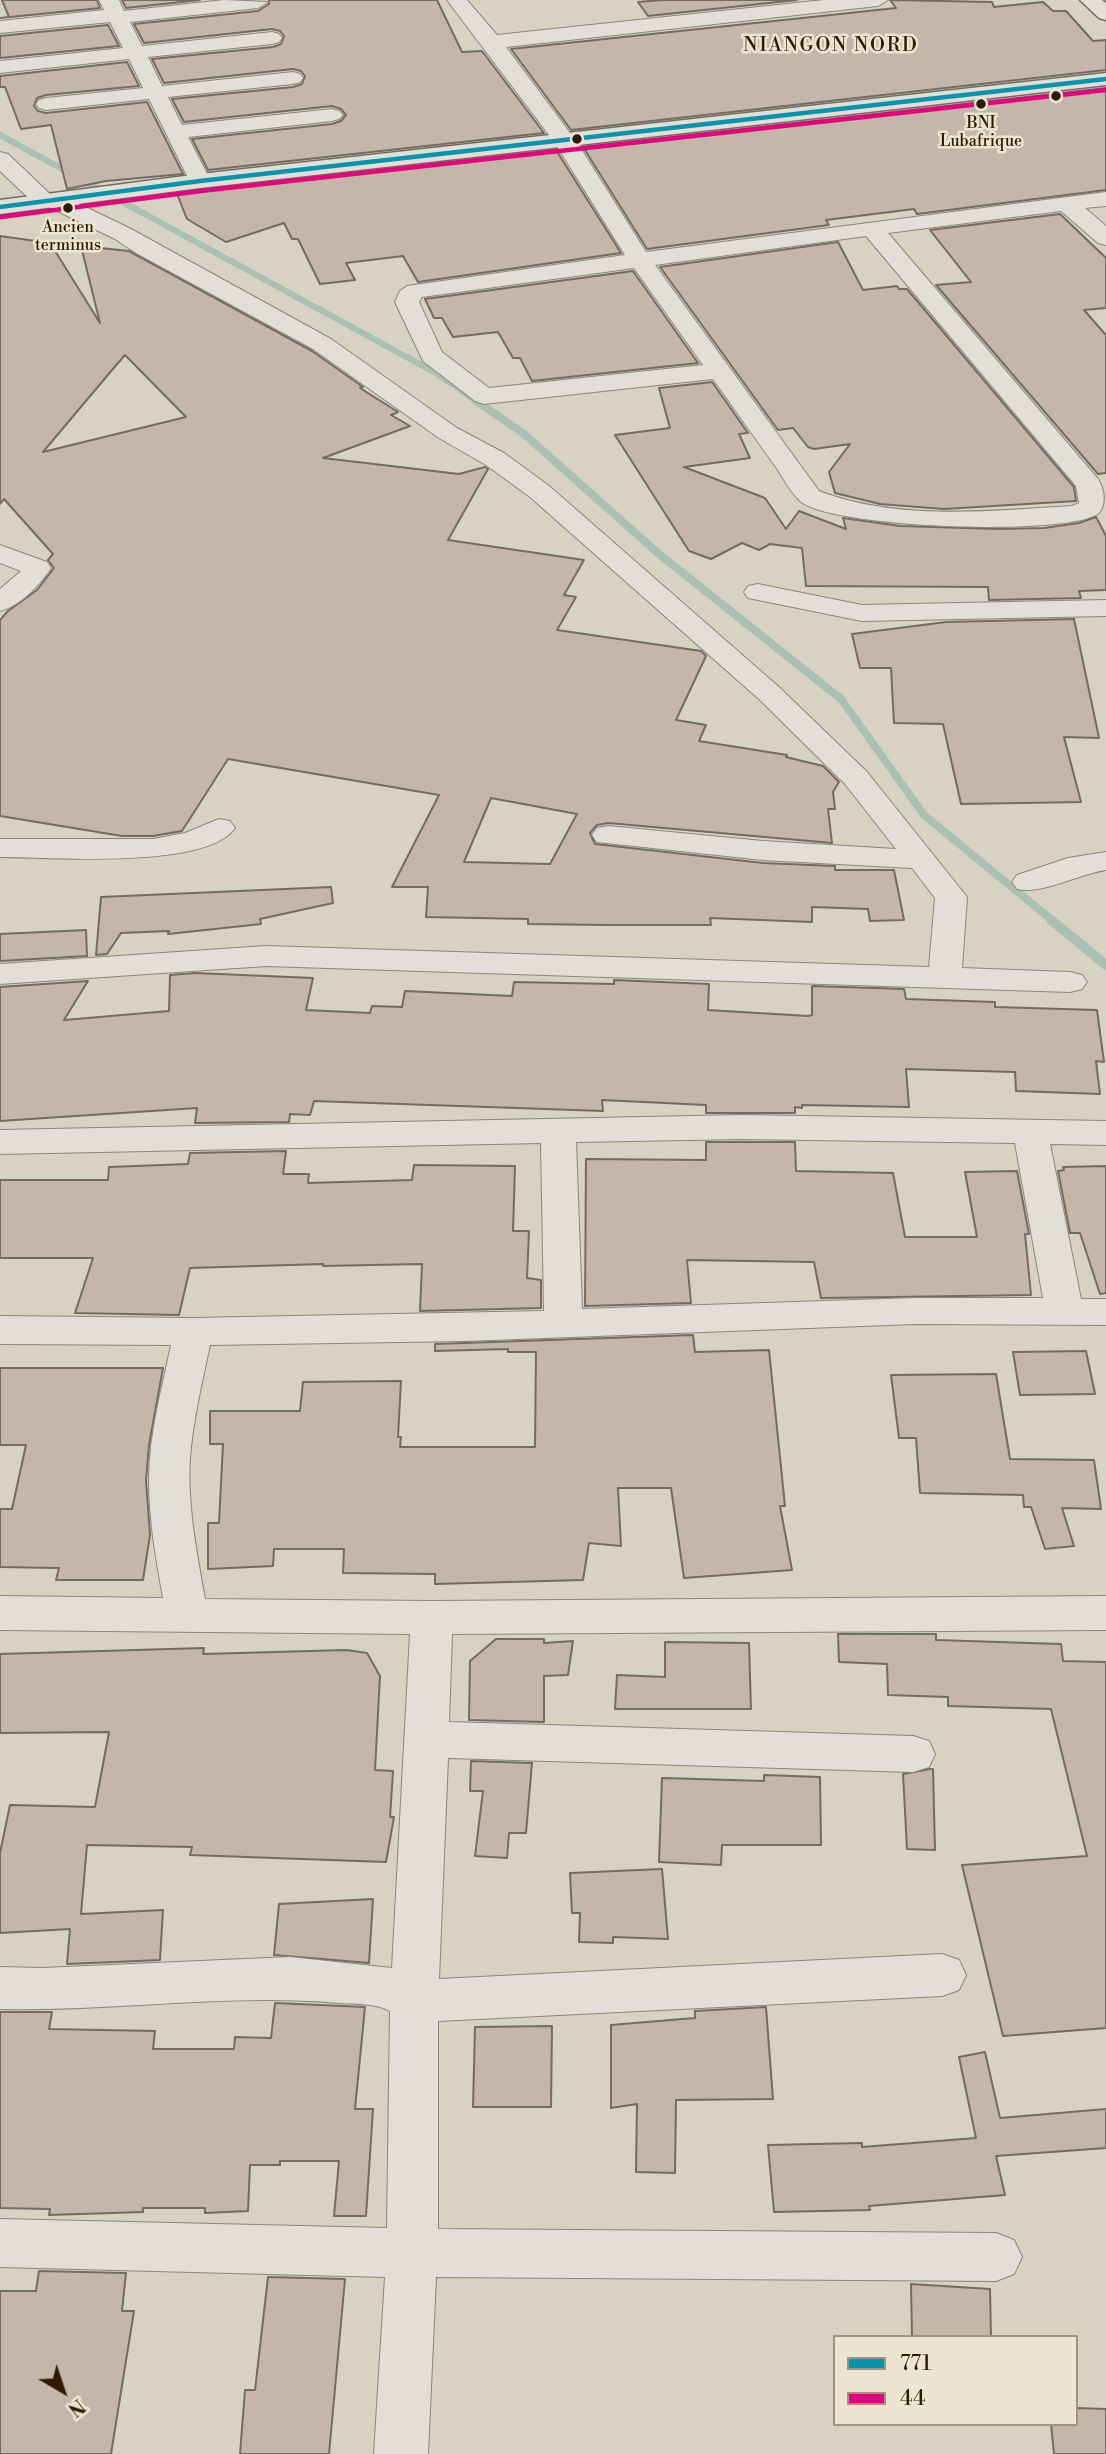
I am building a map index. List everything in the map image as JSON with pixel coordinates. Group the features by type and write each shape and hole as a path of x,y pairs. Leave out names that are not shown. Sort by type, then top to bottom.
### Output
{"street":[{"path":"457,0 492,42 565,141 639,259 804,491 821,503 856,511 961,518 1076,514 1088,509 1094,503 1089,485 872,228"},
{"path":"492,42 878,0"},
{"path":"1090,0 1106,14"},
{"path":"0,27 114,11 258,2"},
{"path":"114,11 200,181"},
{"path":"0,67 272,38"},
{"path":"46,104 293,78"},
{"path":"0,207 200,181 1106,79"},
{"path":"174,132 332,115"},
{"path":"0,159 52,200 123,233 144,248 322,344 438,426 495,459 538,491 770,694 856,778 951,897 945,978"},
{"path":"720,371 484,396 432,356 407,302 408,296 415,291 639,259 1106,199"},
{"path":"1066,204 1106,237"},
{"path":"0,553 37,568 32,576 0,603"},
{"path":"758,592 862,613 1106,608"},
{"path":"0,848 153,848 194,841 219,828"},
{"path":"608,835 713,848 832,857 918,859"},
{"path":"1028,882 1079,865 1106,862"},
{"path":"0,974 267,956 1070,982"},
{"path":"0,1142 742,1127 1106,1133"},
{"path":"558,1130 563,1324"},
{"path":"1030,1130 1065,1312"},
{"path":"0,1330 193,1332 563,1324 915,1311 1106,1312"},
{"path":"187,1614 175,1543 170,1457 193,1332"},
{"path":"0,1613 432,1618 1106,1613"},
{"path":"401,2454 412,2253 414,2001 432,1618"},
{"path":"426,1739 913,1754"},
{"path":"0,1989 290,1978 373,1985 396,1990 414,2001 943,1975"},
{"path":"0,2243 412,2253 996,2257"}],"building":[{"path":"2,0 97,0 100,8 0,18 9,17"},
{"path":"122,0 200,0 126,8"},
{"path":"269,0 437,0 462,52 482,51 544,133 208,170 192,139 332,124 341,121 346,115 341,109 332,106 184,122 172,99 293,87 302,84 305,76 301,71 293,69 164,83 152,59 273,47 281,44 284,36 280,31 272,29 144,43 134,24 258,11 269,4"},
{"path":"797,0 648,16 638,2"},
{"path":"890,0 992,2 994,7 1043,2 1053,11 1066,11 1093,41 1106,40 1106,70 571,130 511,49 896,8"},
{"path":"108,25 119,46 0,58 0,36"},
{"path":"127,62 139,86 46,95 37,98 34,106 38,111 46,113 147,102 183,174 106,181 67,189 51,125 21,129 5,87 0,87 0,76"},
{"path":"1106,88 1106,190 917,214 914,209 826,220 829,225 647,249 583,147"},
{"path":"556,150 621,253 418,282 403,256 346,263 355,280 320,284 298,239 292,239 284,223 226,242 187,219 177,194"},
{"path":"1060,214 1106,258 1106,308 1084,310 1106,335 1106,473 1098,474 936,285 971,282 930,230"},
{"path":"0,236 50,243 100,323 81,246 129,251 312,351 363,387 360,388 398,412 391,415 410,426 323,458 459,474 485,467 488,469 448,540 584,560 564,595 576,597 557,630 701,651 706,656 676,720 706,725 699,741 787,755 786,757 823,766 839,782 833,792 835,809 828,809 832,843 608,823 597,825 590,833 595,844 763,863 835,866 835,870 894,870 904,920 870,921 868,909 812,907 812,922 710,918 711,925 528,924 528,919 426,917 428,887 392,887 439,795 228,759 182,831 153,836 122,836 0,816 0,620 37,590 54,568 48,560 53,554 4,499 0,504","holes":["125,355 186,417 43,452 112,370","491,798 577,814 550,864 464,862"]},
{"path":"838,242 863,290 897,286 899,289 907,289 1074,487 1076,501 944,509 880,504 835,493 829,472 850,444 814,449 808,447 793,428 778,430 660,267"},
{"path":"633,271 698,363 532,381 520,358 513,358 498,332 453,337 442,318 434,318 425,299"},
{"path":"712,382 748,433 739,434 750,458 684,467 765,498 786,529 799,511 846,529 843,518 900,526 999,529 1044,528 1079,523 1096,517 1106,536 1106,590 1079,591 1081,598 989,600 988,587 806,586 802,548 770,544 759,550 742,543 711,559 689,551 615,435 670,428 659,388"},
{"path":"1074,619 1099,738 1064,737 1081,802 961,804 943,724 894,723 891,668 860,668 852,634 946,622"},
{"path":"331,887 333,903 260,919 261,924 168,934 169,931 121,933 107,954 96,955 101,897"},
{"path":"86,930 87,956 0,961 0,934"},
{"path":"195,973 313,978 306,1010 370,1013 372,1006 402,1007 405,991 512,996 514,982 614,984 614,980 709,984 708,1010 808,1016 812,1015 812,986 904,989 906,999 995,1002 995,1007 1097,1010 1104,1062 1096,1061 1100,1094 1016,1091 1015,1072 906,1069 909,1107 802,1105 802,1108 795,1107 795,1113 706,1113 706,1105 602,1100 603,1111 314,1101 310,1115 290,1114 289,1122 195,1123 197,1108 0,1121 0,987 88,981 64,1020 169,1011 170,975"},
{"path":"706,1142 795,1142 796,1171 893,1173 905,1237 977,1237 965,1172 1017,1171 1029,1234 1025,1234 1031,1295 821,1298 814,1262 687,1260 691,1303 585,1306 586,1159 706,1160"},
{"path":"286,1151 283,1174 309,1174 308,1183 412,1180 414,1165 515,1166 513,1231 529,1231 527,1278 541,1280 541,1308 420,1311 422,1264 323,1264 190,1268 179,1315 75,1313 93,1258 0,1258 0,1180 108,1180 109,1167 188,1164 190,1153"},
{"path":"1106,1166 1106,1293 1100,1294 1080,1233 1070,1233 1058,1171 1064,1170 1063,1167"},
{"path":"693,1335 695,1352 769,1350 785,1506 780,1506 792,1570 684,1578 671,1488 618,1488 621,1546 589,1543 583,1580 435,1584 435,1574 343,1573 344,1549 274,1549 273,1566 208,1569 208,1523 219,1523 223,1444 210,1444 210,1411 300,1411 303,1382 401,1381 398,1437 401,1437 400,1447 535,1447 536,1352 508,1352 508,1349 435,1351 435,1344"},
{"path":"1086,1351 1095,1394 1020,1395 1013,1352"},
{"path":"0,1368 163,1368 149,1445 146,1480 150,1535 143,1580 56,1580 59,1568 0,1567 0,1509 12,1509 26,1445 0,1445"},
{"path":"996,1374 1010,1459 1094,1460 1101,1509 1062,1508 1074,1546 1045,1549 1031,1507 1024,1507 1023,1495 920,1493 916,1438 899,1438 891,1375"},
{"path":"838,1634 936,1634 936,1640 1061,1644 1063,1661 1106,1662 1106,2028 1003,2036 962,1865 1087,1856 1051,1709 948,1706 948,1697 888,1695 887,1664 839,1662"},
{"path":"496,1639 544,1639 544,1643 573,1641 568,1675 544,1676 544,1722 469,1720 470,1661"},
{"path":"665,1642 749,1643 751,1709 615,1709 617,1675 665,1677"},
{"path":"204,1648 203,1654 347,1650 367,1653 380,1676 375,1770 393,1771 390,1817 394,1817 386,1862 190,1855 192,1847 87,1845 81,1914 163,1910 160,1960 67,1964 70,1929 0,1933 0,1853 10,1805 95,1807 109,1732 0,1733 0,1654"},
{"path":"471,1761 532,1763 526,1833 509,1833 507,1858 475,1856 483,1791 470,1791"},
{"path":"933,1769 935,1850 907,1849 903,1774"},
{"path":"764,1775 820,1777 821,1845 722,1845 721,1865 659,1862 662,1778 764,1781"},
{"path":"662,1869 668,1939 613,1937 613,1943 579,1942 580,1913 572,1913 570,1873"},
{"path":"373,1899 369,1963 274,1955 279,1904"},
{"path":"275,2003 365,2007 355,2109 373,2109 366,2216 334,2216 339,2161 280,2161 280,2165 250,2165 248,2211 205,2213 205,2208 143,2208 143,2212 49,2215 50,2209 0,2208 0,2012 52,2012 49,2029 155,2031 153,2049 234,2049 235,2037 271,2038"},
{"path":"766,2007 773,2099 676,2100 675,2173 636,2172 637,2104 611,2108 611,2025 695,2018 695,2011"},
{"path":"552,2026 551,2107 473,2107 475,2027"},
{"path":"985,2052 1000,2118 1106,2109 1106,2148 996,2156 1005,2195 869,2206 870,2210 774,2212 768,2145 862,2143 862,2147 976,2138 959,2057"},
{"path":"39,2271 126,2273 122,2311 134,2311 111,2454 0,2454 0,2291 36,2291"},
{"path":"268,2277 345,2279 329,2454 240,2454 245,2390 255,2390"},
{"path":"911,2284 990,2289 991,2335 912,2335"},
{"path":"1078,2408 1106,2409 1106,2454 1054,2454 1051,2426 1078,2426"}],"waterway":[{"path":"0,135 436,373 479,403"},
{"path":"476,401 523,433 659,554 841,699 924,815 1053,921"},
{"path":"1051,920 1106,965"}],"transit line":[{"name":"771","path":"0,207 200,181 1106,79"},
{"name":"44","path":"1,217 201,191 1106,90"}],"place":[{"name":"BNI Lubafrique","path":"981,104"},
{"name":"Ancien terminus","path":"68,208"}],"district":[{"name":"NIANGON NORD","path":"831,46"}]}
